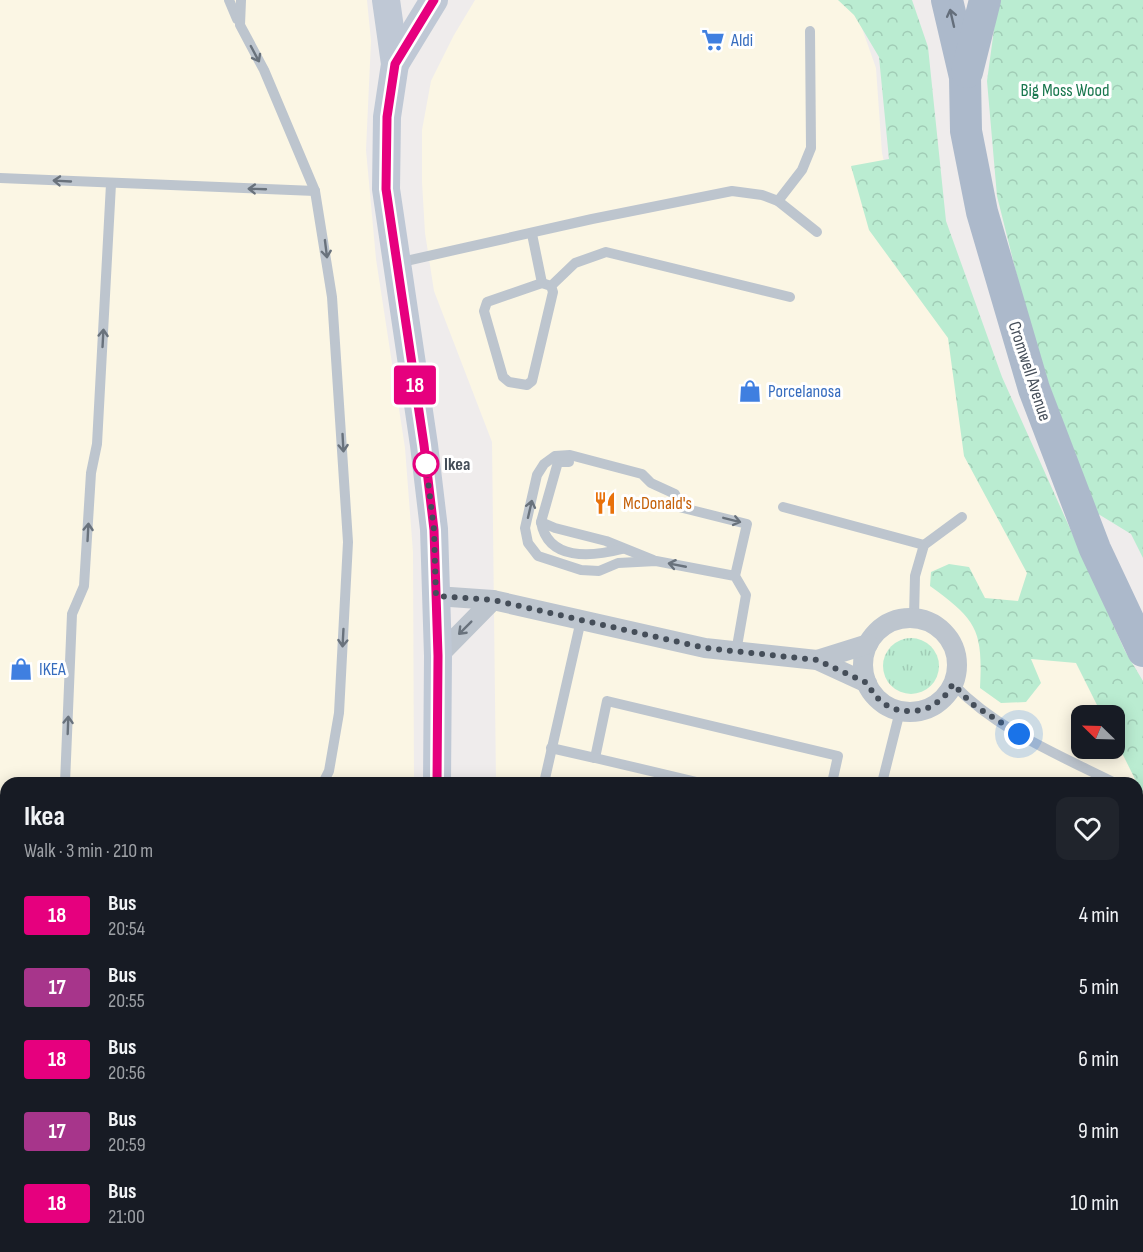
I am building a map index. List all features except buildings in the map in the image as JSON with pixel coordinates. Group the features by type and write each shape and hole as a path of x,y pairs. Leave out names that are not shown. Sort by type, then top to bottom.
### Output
{"main road":[{"name":"Cromwell Avenue","path":"947,0 965,77 966,131 982,212 1034,389 1095,549 1143,651"},
{"name":"Cromwell Avenue","path":"965,77 985,0"}],"street":[{"path":"386,0 395,64 387,117 386,189 395,264 424,445 434,530 438,656 437,777"},
{"path":"395,64 434,0"},
{"path":"436,596 493,600 581,621 736,652 817,660 867,683"},
{"path":"438,656 493,600"},
{"path":"914,617 928,621 941,629 951,640 956,654 957,669 953,684 944,697 931,707 916,711 900,711 880,701 867,683 864,657 868,644 886,624 914,617"},
{"path":"817,660 868,644"}],"lane":[{"path":"229,0 264,70 315,191 325,240 334,316 348,542 339,713 326,777"},
{"path":"240,25 241,0"},
{"path":"778,201 802,170 811,148 810,31"},
{"path":"0,178 315,191"},
{"path":"65,777 72,614 84,586 91,473 97,444 111,184"},
{"path":"395,264 732,191 762,195 778,201 817,232"},
{"path":"532,234 546,284 553,292 532,381 527,385 509,382 503,377 484,311 487,302 546,284 575,263 606,252 790,297"},
{"path":"651,483 642,474 570,455 555,456 544,464 537,475 525,528 528,543 538,556 581,570 599,571 618,563 656,561"},
{"path":"622,549 599,555 584,555 553,546 543,536 541,522 558,462 569,462 651,483 675,494 679,507 747,524 735,576 746,595 736,652"},
{"path":"783,507 924,545"},
{"path":"914,617 915,576 924,545 962,517"},
{"path":"541,522 656,561 735,576"},
{"path":"545,777 581,621"},
{"path":"953,684 972,704 1002,725 1103,777"},
{"path":"595,758 607,701 838,756 833,777"},
{"path":"884,777 900,711"},
{"path":"551,748 676,777"}],"shaded area":[{"path":"0,0 367,0 371,41 366,150 376,259 405,448 413,552 414,777 0,777"},
{"path":"475,0 852,0 876,68 882,153 898,224 1143,730 1143,777 496,777 492,442 434,291 425,233 422,130 431,81"}],"green space":[{"path":"838,0 912,0 928,47 946,221 1002,377 1125,651 1143,681 1143,777 1134,777 1125,759 1125,705 1097,705 1076,663 1031,659 1041,683 1026,702 1001,703 980,688 980,652 974,628 958,608 930,586 931,572 949,564 969,567 985,598 1018,601 1027,573 964,456 948,338 869,230 851,166 889,159 879,57 854,15"},
{"name":"Big Moss Wood","path":"998,0 1143,0 1143,558 1131,534 1095,512 1033,340 997,196 987,81"},
{"path":"911,638 922,640 931,646 937,655 939,666 937,677 931,686 922,692 911,694 900,692 891,686 885,677 883,666 885,655 891,646 900,640"}],"bus line":[{"name":"18","path":"434,0 395,64 387,117 386,189 395,264 424,445 434,530 438,656 437,777"}],"place":[{"name":"Aldi","path":"713,40"},
{"name":"Porcelanosa","path":"750,391"},
{"name":"Ikea","path":"426,464"},
{"name":"McDonald's","path":"605,503"},
{"name":"IKEA","path":"21,669"}],"route":[{"path":"426,464 434,530 436,596 493,600 705,648 817,660 867,683 875,696 886,705 900,711 916,711 931,707 944,697 953,684 972,704 1019,734"}]}
